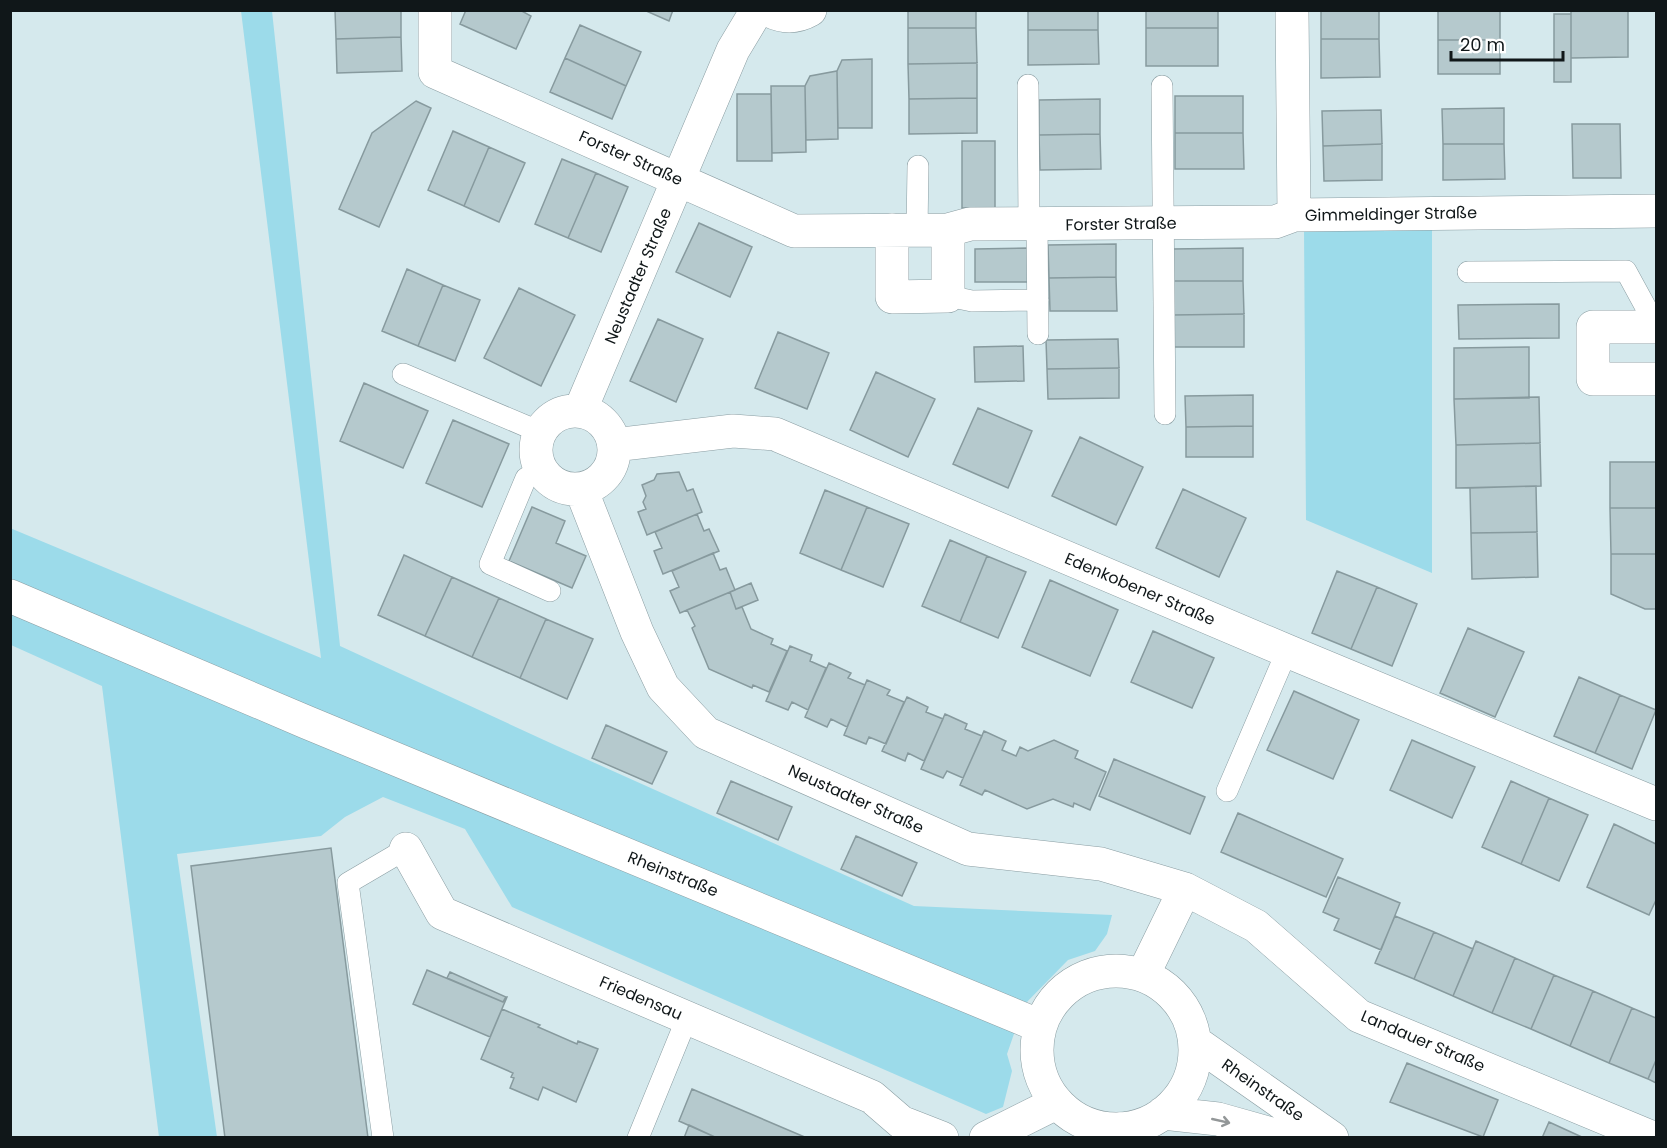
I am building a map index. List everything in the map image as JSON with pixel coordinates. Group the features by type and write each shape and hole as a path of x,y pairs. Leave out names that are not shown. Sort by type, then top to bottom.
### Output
{"street":[{"name":"Forster Straße","path":"435,10 435,72 794,231 919,230 970,224 1275,222 1293,215"},
{"name":"Neustadter Straße","path":"580,411 733,50 757,10"},
{"path":"768,10 783,16 796,16 810,10"},
{"name":"Gimmeldinger Straße","path":"1292,10 1293,215 1656,211"},
{"path":"919,230 948,296 892,297 919,230"},
{"path":"1656,326 1593,327 1593,379 1656,379"},
{"path":"580,411 591,414 607,427 614,446 613,458 602,478 581,489 569,489 558,486 540,470 535,444 547,422 557,414 580,411"},
{"name":"Edenkobener Straße","path":"614,446 733,431 775,434 1287,651 1656,804"},
{"name":"Neustadter Straße","path":"581,489 637,632 663,687 706,733 968,849 1101,864 1185,889"},
{"name":"Rheinstraße","path":"10,596 306,722 1040,1026"},
{"name":"Friedensau","path":"406,849 441,913 872,1097 897,1130 942,1137"},
{"path":"1143,975 1185,889"},
{"name":"Landauer Straße","path":"1185,889 1256,926 1359,1016 1653,1137"},
{"path":"1118,970 1143,975 1163,986 1178,1001 1189,1020 1195,1042 1193,1069 1182,1094 1163,1113 1122,1133 1075,1119 1056,1103 1045,1086 1038,1066 1036,1046 1040,1026 1052,1003 1070,985 1092,974 1118,970"},
{"name":"Rheinstraße","path":"1195,1042 1332,1137"},
{"path":"986,1137 1056,1103"},
{"name":"Rheinstraße","path":"1163,1113 1218,1119 1286,1137"}],"lane":[{"path":"1028,85 1038,334"},
{"path":"1162,86 1165,414"},
{"path":"918,166 919,230"},
{"path":"1468,272 1626,271 1656,326"},
{"path":"948,296 972,301 1038,300"},
{"path":"403,374 540,432"},
{"path":"540,470 526,478 490,564 550,591"},
{"path":"1227,791 1287,651"},
{"path":"383,1137 348,883 406,849"},
{"path":"638,1137 687,1018"}],"shaded area":[{"path":"241,11 272,11 340,646 914,906 1112,915 1107,934 1095,951 1068,960 1024,1005 1007,1054 1012,1071 1003,1107 986,1114 512,907 465,829 383,797 345,817 321,836 177,854 217,1137 159,1137 102,686 11,645 10,528 321,658"},
{"path":"1304,228 1432,229 1432,573 1306,520"}],"building":[{"path":"335,10 401,10 401,37 336,39"},
{"path":"466,10 520,10 531,16 516,49 460,24"},
{"path":"644,10 673,10 669,21"},
{"path":"908,10 976,10 976,28 908,28"},
{"path":"1028,10 1098,10 1098,30 1028,30"},
{"path":"1146,10 1218,10 1218,28 1146,28"},
{"path":"1321,10 1379,10 1379,39 1321,39"},
{"path":"1438,10 1500,10 1500,40 1438,40"},
{"path":"1571,10 1628,10 1628,57 1571,58"},
{"path":"1554,14 1571,14 1571,82 1554,82"},
{"path":"580,25 641,52 626,86 565,58"},
{"path":"908,28 976,28 977,63 908,64"},
{"path":"1146,28 1218,28 1218,66 1146,66"},
{"path":"1028,30 1098,30 1099,64 1028,65"},
{"path":"401,37 402,71 337,73 336,39"},
{"path":"1321,39 1379,39 1380,77 1321,78"},
{"path":"1438,40 1500,40 1500,74 1438,74"},
{"path":"565,58 626,86 612,119 550,92"},
{"path":"872,59 872,128 838,128 837,71 842,60"},
{"path":"977,63 977,98 909,99 908,64"},
{"path":"837,71 838,139 806,140 805,86 810,76"},
{"path":"771,86 805,86 806,152 772,153"},
{"path":"737,94 771,94 772,161 737,161"},
{"path":"1175,96 1243,96 1243,133 1175,133"},
{"path":"977,98 977,133 909,134 909,99"},
{"path":"1100,99 1100,134 1039,135 1039,100"},
{"path":"416,101 431,108 379,227 339,209 372,133"},
{"path":"1504,108 1504,144 1443,144 1442,109"},
{"path":"1381,110 1382,144 1323,146 1322,111"},
{"path":"1572,124 1620,124 1621,178 1573,178"},
{"path":"453,131 489,147 464,206 428,190"},
{"path":"1175,133 1243,133 1244,169 1175,169"},
{"path":"1100,134 1101,169 1040,170 1039,135"},
{"path":"962,141 995,141 995,208 962,208"},
{"path":"1382,144 1382,180 1324,181 1323,146"},
{"path":"1443,144 1504,144 1505,179 1443,180"},
{"path":"489,147 525,163 499,222 464,206"},
{"path":"562,159 596,173 568,238 535,224"},
{"path":"596,173 628,187 601,252 568,238"},
{"path":"699,223 752,247 730,297 676,272"},
{"path":"1116,244 1116,277 1049,278 1048,245"},
{"path":"1028,248 1028,282 975,282 975,249"},
{"path":"1243,248 1243,281 1172,281 1172,249"},
{"path":"407,269 443,285 418,346 382,331"},
{"path":"1116,277 1117,311 1050,311 1049,278"},
{"path":"1172,281 1243,281 1244,314 1173,315"},
{"path":"443,285 480,300 455,361 418,346"},
{"path":"519,288 575,315 541,386 484,358"},
{"path":"1559,304 1559,338 1459,339 1458,305"},
{"path":"1244,314 1244,347 1173,347 1173,315"},
{"path":"658,319 703,339 676,402 630,381"},
{"path":"778,332 829,353 807,409 755,388"},
{"path":"1118,339 1119,368 1047,369 1046,340"},
{"path":"1023,346 1024,381 975,382 974,347"},
{"path":"1529,347 1529,398 1454,399 1454,348"},
{"path":"1119,368 1119,398 1048,399 1047,369"},
{"path":"876,372 935,399 908,457 850,430"},
{"path":"364,383 428,411 403,468 340,441"},
{"path":"1253,395 1253,426 1186,427 1185,396"},
{"path":"1539,397 1540,443 1456,445 1454,399"},
{"path":"978,408 1032,431 1008,488 953,464"},
{"path":"453,420 509,444 482,507 426,483"},
{"path":"1253,426 1253,457 1186,457 1186,427"},
{"path":"1080,437 1143,467 1116,525 1052,496"},
{"path":"1540,443 1541,486 1456,488 1456,445"},
{"path":"1610,462 1656,462 1656,508 1610,508"},
{"path":"679,472 687,491 693,489 702,512 647,535 638,512 646,509 643,502 646,496 642,485 654,480 657,474"},
{"path":"1536,486 1537,532 1471,533 1470,488"},
{"path":"1183,489 1246,518 1219,577 1156,548"},
{"path":"825,490 867,507 841,570 800,553"},
{"path":"532,507 565,521 556,543 586,556 572,588 509,561"},
{"path":"867,507 909,524 883,587 841,570"},
{"path":"1610,508 1656,508 1656,554 1611,554"},
{"path":"697,514 704,531 709,529 719,551 663,574 654,551 662,548 655,532"},
{"path":"1537,532 1538,577 1472,579 1471,533"},
{"path":"950,540 987,556 960,622 922,606"},
{"path":"713,553 720,570 726,568 735,590 680,613 670,591 679,587 672,571"},
{"path":"1611,554 1656,554 1656,609 1645,609 1611,594"},
{"path":"404,555 452,577 425,636 378,615"},
{"path":"987,556 1026,572 998,638 960,622"},
{"path":"1337,571 1377,587 1351,649 1312,633"},
{"path":"452,577 499,598 472,657 425,636"},
{"path":"1050,580 1118,610 1090,676 1022,647"},
{"path":"751,583 758,600 736,609 730,592"},
{"path":"1377,587 1417,604 1392,666 1351,649"},
{"path":"730,592 736,609 742,607 751,629 773,639 771,644 787,651 769,692 753,685 752,688 709,669 692,628 695,626 687,610"},
{"path":"499,598 546,619 520,678 472,657"},
{"path":"546,619 593,639 567,699 520,678"},
{"path":"1468,628 1524,652 1495,717 1440,693"},
{"path":"1153,631 1214,658 1192,708 1131,682"},
{"path":"790,646 812,655 810,661 826,668 808,710 792,702 788,710 766,701"},
{"path":"829,663 851,673 848,678 865,685 847,727 831,719 827,727 805,717"},
{"path":"1579,677 1620,695 1595,753 1554,736"},
{"path":"867,680 890,690 887,695 904,702 886,744 869,737 866,744 844,735"},
{"path":"1294,691 1359,720 1333,779 1267,750"},
{"path":"1620,695 1656,710 1632,769 1595,753"},
{"path":"907,697 928,707 926,712 943,719 924,761 908,753 905,761 882,751"},
{"path":"945,714 967,724 965,729 982,736 963,778 947,771 943,778 921,769"},
{"path":"606,725 667,752 652,784 592,758"},
{"path":"984,731 1006,741 1002,750 1016,756 1020,747 1028,751 1054,740 1078,751 1075,758 1106,772 1090,810 1074,803 1073,807 1053,799 1027,809 985,790 982,795 960,785"},
{"path":"1412,740 1475,767 1452,818 1390,790"},
{"path":"1114,759 1205,797 1190,834 1099,796"},
{"path":"731,781 792,807 778,840 717,813"},
{"path":"1511,781 1549,798 1521,864 1482,847"},
{"path":"1549,798 1588,815 1559,881 1521,864"},
{"path":"1238,813 1343,859 1326,897 1221,852"},
{"path":"1614,824 1656,844 1656,900 1649,915 1587,887"},
{"path":"856,836 917,863 902,896 841,869"},
{"path":"331,848 368,1138 225,1138 191,866"},
{"path":"1338,877 1400,903 1381,950 1334,930 1339,919 1323,912"},
{"path":"1395,916 1434,932 1414,979 1375,963"},
{"path":"1434,932 1473,949 1453,996 1414,979"},
{"path":"1476,941 1515,958 1492,1013 1453,996"},
{"path":"1515,958 1554,975 1531,1029 1492,1013"},
{"path":"427,970 503,1002 507,997 490,1037 413,1004"},
{"path":"450,972 506,997 503,1002 447,978"},
{"path":"1554,975 1593,991 1570,1046 1531,1029"},
{"path":"1593,991 1632,1008 1609,1063 1570,1046"},
{"path":"1632,1008 1656,1018 1656,1060 1648,1079 1609,1063"},
{"path":"502,1009 577,1044 578,1041 598,1049 576,1102 543,1087 538,1100 510,1088 514,1078 511,1077 513,1073 481,1059"},
{"path":"1656,1060 1656,1083 1648,1079"},
{"path":"1407,1063 1498,1100 1483,1137 1390,1102"},
{"path":"692,1089 807,1138 717,1138 679,1121"},
{"path":"1549,1122 1584,1138 1542,1138"},
{"path":"689,1125 717,1138 684,1138"}]}
